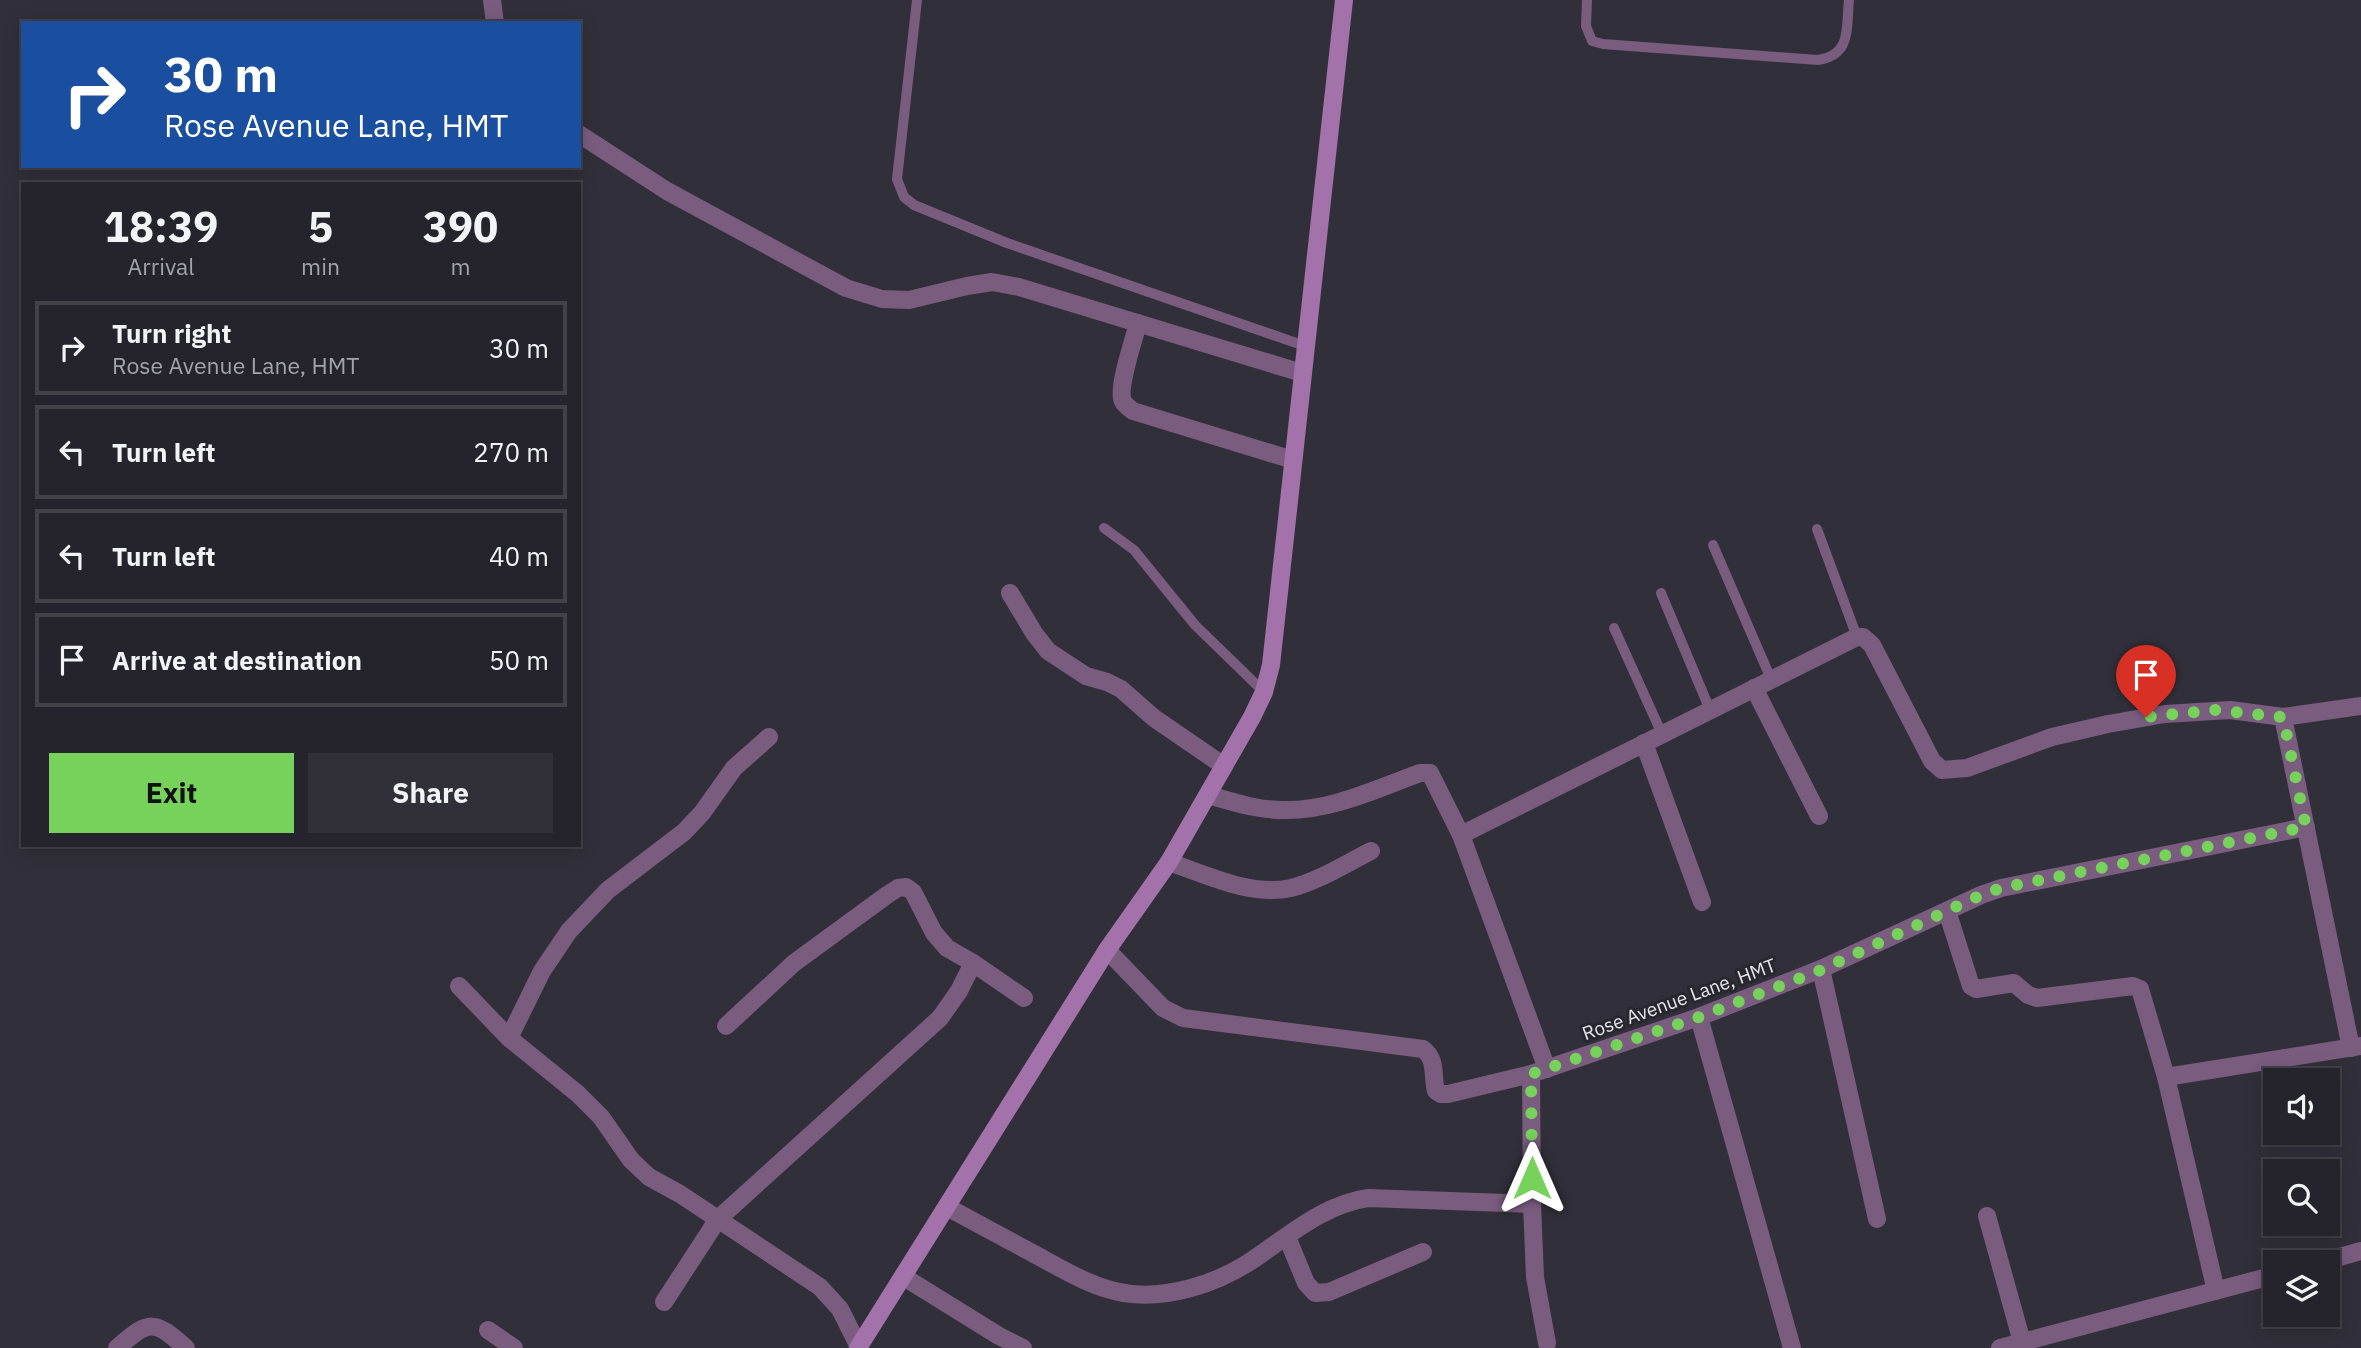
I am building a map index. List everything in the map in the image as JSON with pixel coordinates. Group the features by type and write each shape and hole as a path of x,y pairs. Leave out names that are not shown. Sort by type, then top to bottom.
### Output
{"street":[{"path":"492,0 495,21"},
{"path":"859,1347 1107,950 1169,863 1264,692 1271,665 1344,0"},
{"path":"581,135 667,191 846,288 882,299 909,300 992,282 1019,287 1302,373"},
{"path":"1138,323 1123,384 1122,397 1125,405 1133,411 1293,460"},
{"path":"1010,593 1048,651 1086,676 1121,689 1154,718 1224,766"},
{"path":"1461,835 1857,637 1863,637 1872,645 1932,761 1942,770 1967,768 2052,737 2165,714 2230,710 2283,717 2361,706"},
{"path":"1754,688 1819,816"},
{"path":"2166,1077 2356,1047 2283,717"},
{"path":"509,1038 542,971 569,931 608,890 684,832 702,813 734,768 769,737"},
{"path":"1644,743 1702,902"},
{"path":"1208,795 1260,808 1306,809 1343,801 1426,772 1435,779 1461,835 1539,1071 1532,1204 1535,1277 1547,1343"},
{"name":"Rose Avenue Lane, HMT","path":"1107,950 1163,1009 1182,1018 1423,1049 1432,1060 1436,1091 1441,1094 1539,1071 1699,1017 1821,970 1981,895 2022,882 2306,827"},
{"path":"1169,863 1249,888 1278,889 1292,888 1371,851"},
{"path":"726,1026 794,963 898,888 906,887 913,892 934,933 947,948 973,962 1024,998"},
{"path":"1947,911 1971,985 1976,989 2014,983 2028,995 2037,998 2137,987 2166,1077 2216,1291"},
{"path":"664,1302 718,1219 940,1018 959,991 973,962"},
{"path":"1821,970 1877,1219"},
{"path":"459,986 509,1038 578,1094 601,1117 631,1160 649,1177 820,1287 840,1309 859,1347"},
{"path":"1699,1017 1792,1348"},
{"path":"947,1207 1082,1280 1124,1293 1169,1293 1208,1282 1247,1263 1339,1206 1367,1198 1532,1204"},
{"path":"1987,1216 2022,1342"},
{"path":"1287,1237 1307,1283 1315,1293 1329,1292 1423,1252"},
{"path":"2340,1257 2361,1251"},
{"path":"904,1277 1023,1348"},
{"path":"2000,1348 2263,1278"},
{"path":"117,1348 137,1331 150,1326 163,1328 186,1348"},
{"path":"488,1330 514,1348"}],"lane":[{"path":"917,0 897,179 904,197 914,205 1007,243 1305,346"},
{"path":"1587,0 1588,34 1592,41 1603,44 1818,60 1840,52 1845,40 1849,0"},
{"path":"1104,528 1134,550 1195,625 1264,692"},
{"path":"1817,529 1857,637"},
{"path":"1713,545 1771,679"},
{"path":"1661,593 1710,710"},
{"path":"1614,628 1662,734"}],"route":[{"path":"1532,1178 1531,1074 1699,1017 1821,970 2001,888 2306,827 2283,717 2230,710 2146,717"}]}
